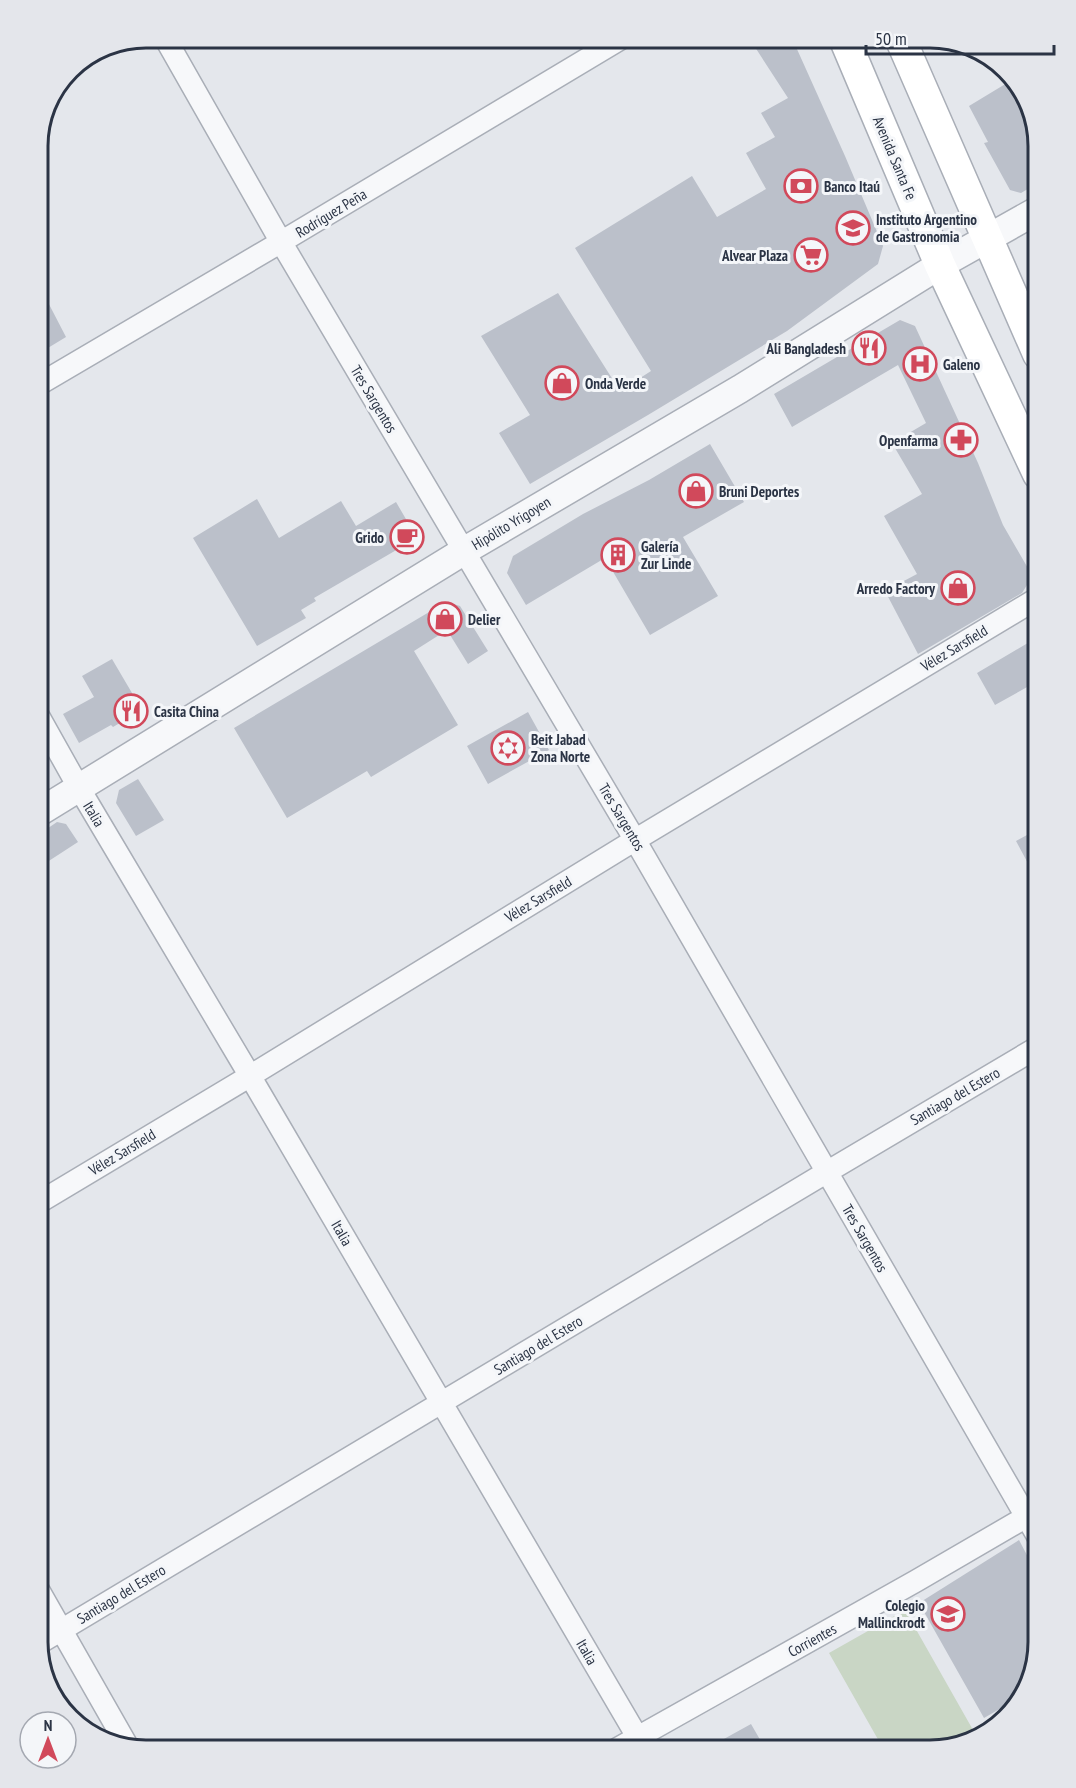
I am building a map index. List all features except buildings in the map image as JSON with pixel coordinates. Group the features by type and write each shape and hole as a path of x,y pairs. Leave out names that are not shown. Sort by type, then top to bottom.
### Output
{"main road":[{"name":"Avenida Santa Fe","path":"848,48 940,265 1028,453"},
{"path":"904,48 1028,331"}],"street":[{"name":"Tres Sargentos","path":"171,48 281,242 635,840 827,1172 1028,1506"},
{"name":"Rodríguez Peña","path":"48,380 605,48"},
{"name":"Hipólito Yrigoyen","path":"48,807 464,551 740,389 940,265 1028,216"},
{"name":"Vélez Sarsfield","path":"48,1197 1028,604"},
{"name":"Italia","path":"48,733 639,1740"},
{"name":"Santiago del Estero","path":"48,1638 1028,1053"},
{"name":"Corrientes","path":"648,1740 1028,1515"},
{"path":"48,1606 123,1737"}],"green space":[{"path":"905,1610 973,1730 943,1739 878,1740 829,1653"}],"place":[{"name":"Banco Itaú","path":"801,186"},
{"name":"Instituto Argentino de Gastronomia","path":"853,228"},
{"name":"Alvear Plaza","path":"811,255"},
{"name":"Ali Bangladesh","path":"869,348"},
{"name":"Galeno","path":"920,364"},
{"name":"Onda Verde","path":"562,383"},
{"name":"Openfarma","path":"961,440"},
{"name":"Bruni Deportes","path":"696,491"},
{"name":"Grido","path":"407,537"},
{"name":"Galería Zur Linde","path":"618,555"},
{"name":"Arredo Factory","path":"958,588"},
{"name":"Delier","path":"445,619"},
{"name":"Casita China","path":"131,711"},
{"name":"Beit Jabad Zona Norte","path":"508,748"},
{"name":"Colegio Mallinckrodt","path":"948,1614"}]}
